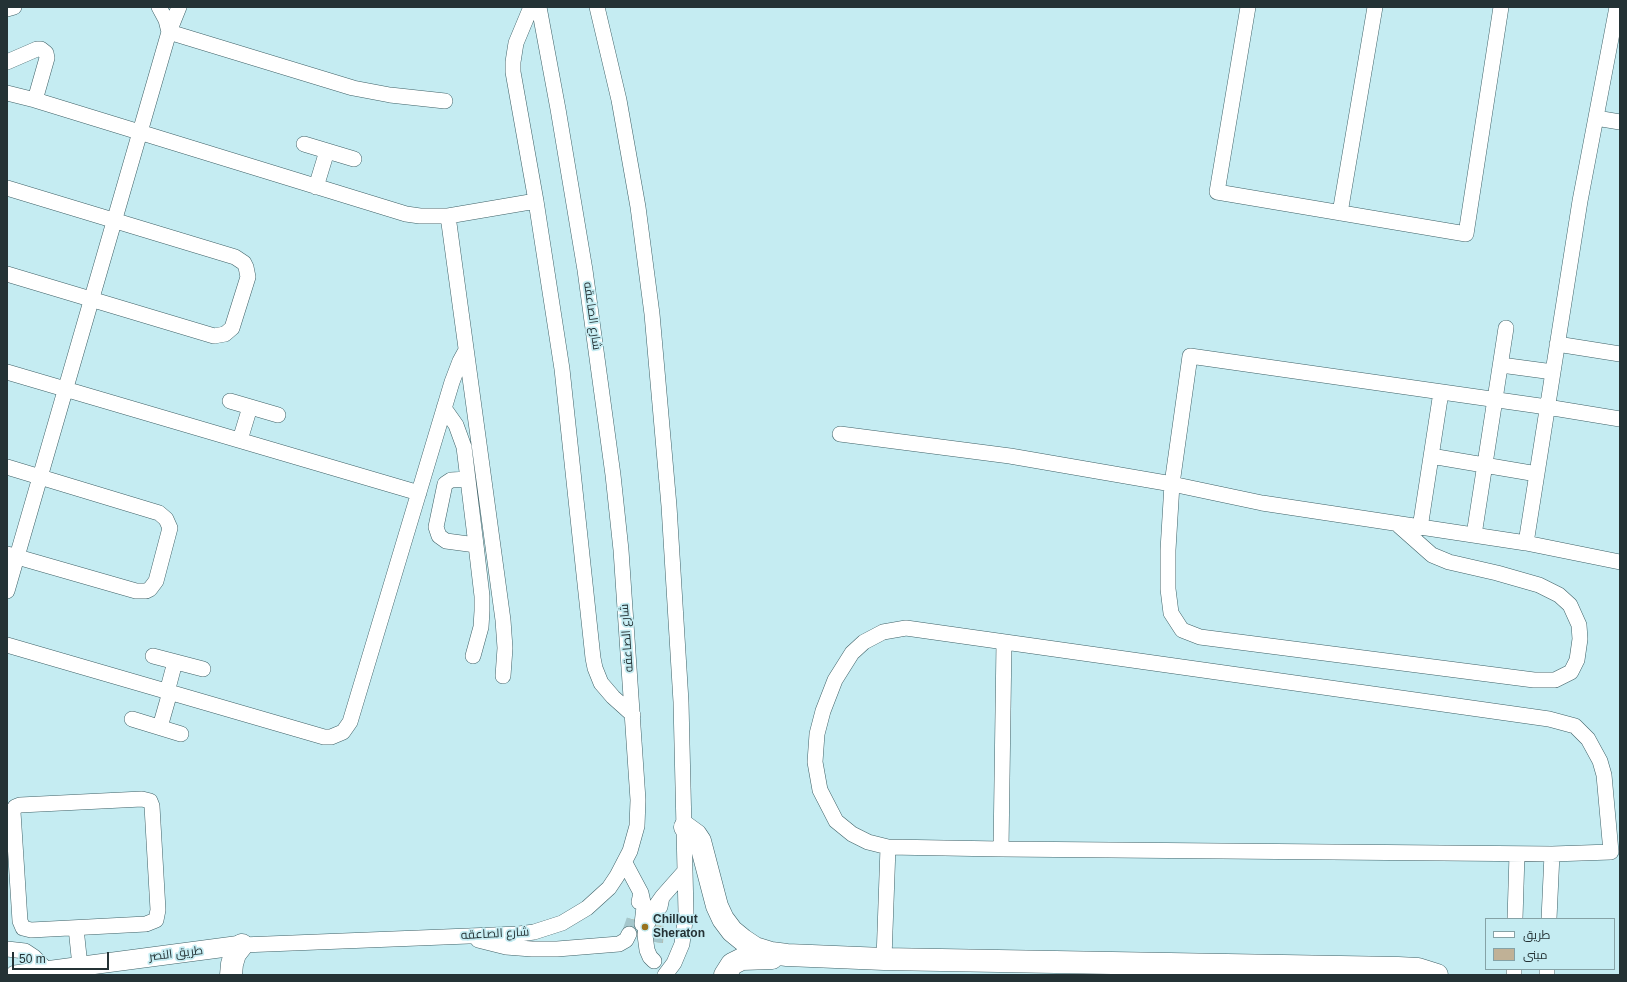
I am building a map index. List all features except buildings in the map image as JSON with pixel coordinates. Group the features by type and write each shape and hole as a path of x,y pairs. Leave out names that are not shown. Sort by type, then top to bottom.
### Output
{"highway":[{"path":"684,827 696,835 700,842 717,906 723,919 743,940 755,948 771,953 884,959 1398,968 1418,970 1437,975"},
{"path":"231,975 232,964 242,945"},
{"path":"725,975 732,964 742,959 771,959 787,955"}],"main road":[{"name":"طريق النصر","path":"15,975 242,945"}],"street":[{"path":"7,9 14,7"},
{"path":"159,7 166,20 169,32"},
{"path":"7,591 12,555 41,478 91,299 169,32 179,7"},
{"path":"531,7 516,43 513,72 536,201 562,369 593,658 595,668 602,683 613,697 633,715"},
{"name":"شارع الصاعقه","path":"242,945 520,934 534,932 562,923 575,916 599,898 613,882 625,863 634,839 638,813 633,715 621,550 604,399 578,224 539,7"},
{"path":"597,7 629,153 639,214 652,314 663,426 675,593 681,702 686,913 685,934 678,954 666,973 650,957 647,950 645,935 646,927 655,907 685,871"},
{"path":"1248,7 1217,192 1466,234 1502,7"},
{"path":"1340,213 1375,7"},
{"path":"1526,543 1580,201 1617,7"},
{"path":"169,32 353,88 390,95 445,101"},
{"path":"7,62 37,49 44,50 47,58 35,100"},
{"path":"7,92 406,214 420,216 448,216 536,201"},
{"path":"1596,118 1620,122"},
{"path":"304,144 354,159"},
{"path":"316,187 326,151"},
{"path":"7,188 235,257 244,263 248,281 235,324 229,331 214,336 7,274"},
{"path":"448,216 503,620 505,648 503,676"},
{"path":"1474,536 1506,328"},
{"path":"1558,344 1620,354"},
{"path":"7,645 324,737 331,737 343,732 350,722 455,371 466,350"},
{"path":"1397,524 1432,555 1450,562 1539,585 1559,595 1570,604 1579,625 1580,640 1577,660 1571,672 1555,680 1534,680 1200,638 1182,630 1171,613 1168,589 1168,550 1172,484 1190,356 1547,407 1620,420"},
{"path":"1501,365 1553,372"},
{"path":"7,372 419,493"},
{"path":"1420,528 1441,392"},
{"path":"230,401 278,415"},
{"path":"240,440 250,407"},
{"path":"444,408 456,425 464,447 476,545 482,611 479,634 473,656"},
{"path":"840,434 1010,456 1172,484 1262,503 1526,543 1620,562"},
{"path":"1431,456 1536,474"},
{"path":"7,467 163,516 168,523 169,533 156,581 150,589 141,592 12,555"},
{"path":"468,479 451,480 445,484 436,527 439,536 446,541 476,545"},
{"path":"906,628 1004,642 1549,719 1575,726 1588,738 1600,761 1604,775 1615,852 1517,854 888,847 868,842 852,834 836,821 820,790 815,762 817,734 822,711 835,680 852,652 864,642 883,632 906,628"},
{"path":"1001,849 1004,642"},
{"path":"153,656 203,669"},
{"path":"160,727 175,662"},
{"path":"132,718 181,734"},
{"path":"142,800 150,801 152,806 158,910 156,920 146,924 76,928 27,930 21,925 13,812 14,807 20,805 142,800"},
{"path":"884,959 888,847"},
{"path":"1515,918 1517,854"},
{"path":"1549,918 1552,854"},
{"path":"625,863 641,893 644,906 639,939 637,944 633,946 627,933 641,893"},
{"path":"657,926 662,897"},
{"path":"76,928 80,966"},
{"path":"464,936 506,947 532,949 627,933"},
{"path":"654,961 655,942"},
{"path":"7,949 25,951 34,957 48,971"}],"tunnel":[{"path":"629,934 634,920"},
{"path":"655,942 657,926"}],"place":[{"name":"Chillout Sheraton","path":"645,927"}]}
